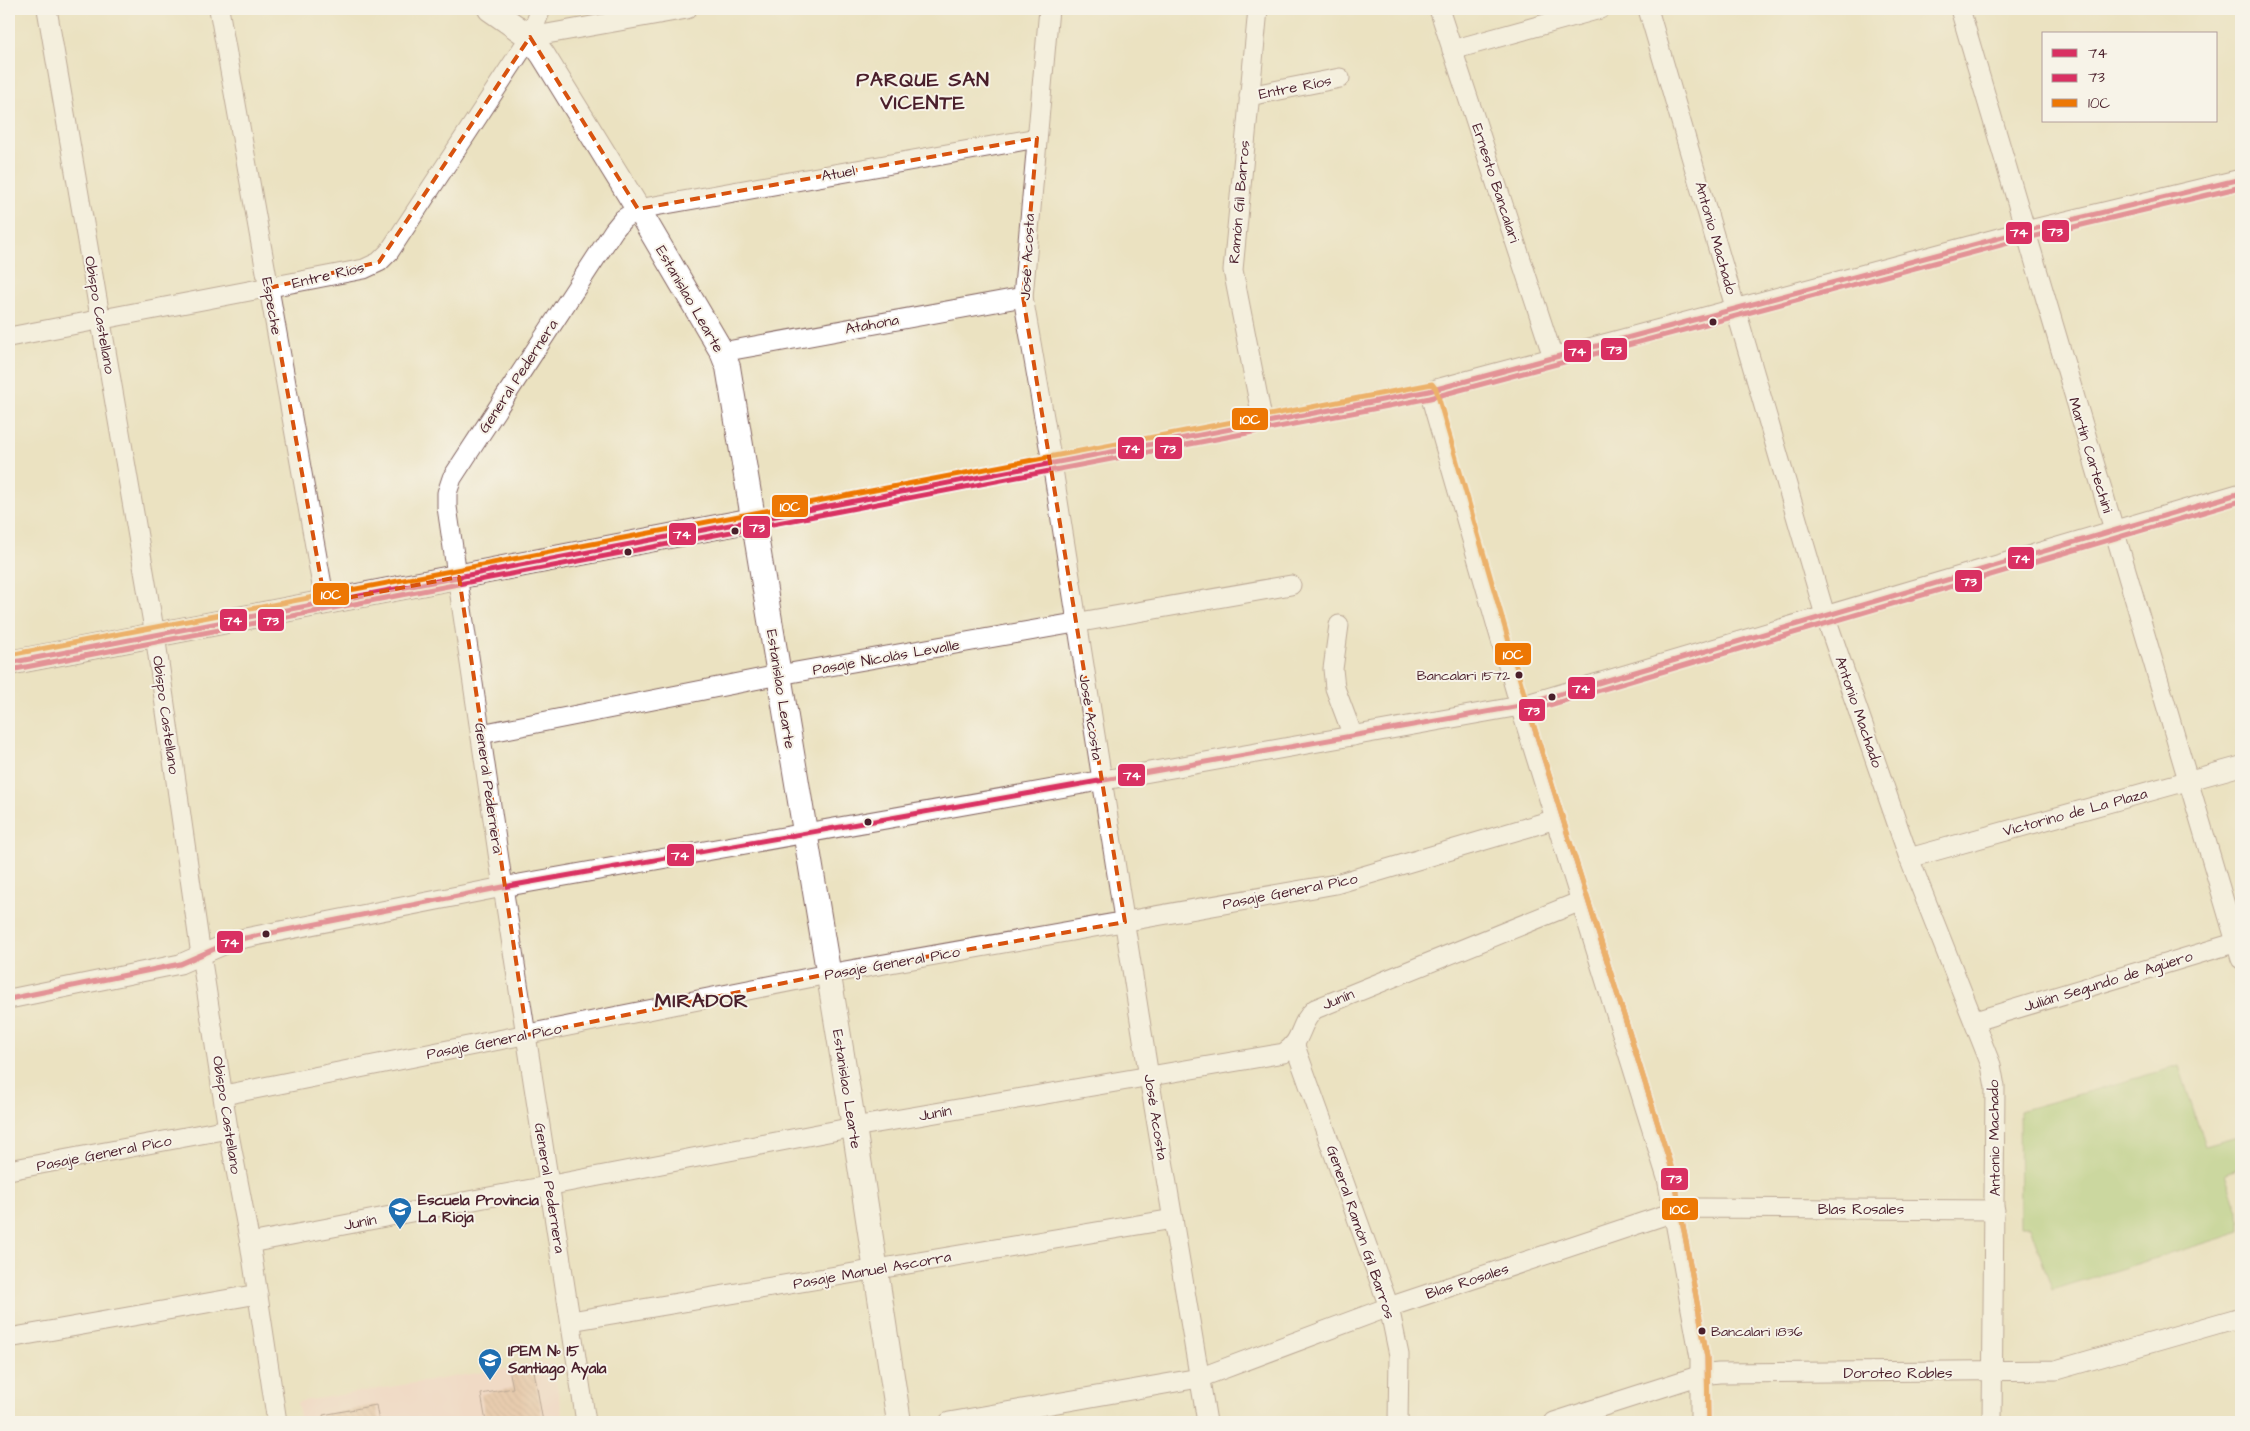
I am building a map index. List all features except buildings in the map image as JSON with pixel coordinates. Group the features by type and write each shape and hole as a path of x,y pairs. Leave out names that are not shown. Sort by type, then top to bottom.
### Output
{"main road":[{"path":"490,9 530,37"},
{"name":"Estanislao Learte","path":"530,37 638,209 722,352 731,383 804,835 854,1127 899,1422"},
{"path":"9,662 753,520"}],"street":[{"name":"Obispo Castellano","path":"46,9 154,635 228,1129 250,1243 277,1422"},
{"name":"Espeche","path":"219,9 325,602"},
{"path":"530,37 541,9"},
{"path":"530,37 687,9"},
{"name":"José Acosta","path":"1049,9 1023,297 1052,463 1172,1219 1207,1422"},
{"name":"Ramón Gil Barros","path":"1258,9 1233,270 1263,423"},
{"name":"Ernesto Bancalari","path":"1439,9 1553,357"},
{"path":"1452,50 1600,9"},
{"name":"Antonio Machado","path":"1648,9 1825,615 1909,858 1989,1057 1995,1087 1994,1372 1992,1422"},
{"name":"Martín Cartechini","path":"1960,9 2024,231 2240,947"},
{"name":"Entre Ríos","path":"9,337 364,269 379,262 389,252 530,37"},
{"name":"Entre Ríos","path":"1249,96 1340,78"},
{"name":"Atuel","path":"638,209 1037,138"},
{"path":"753,520 1429,391 2024,231 2241,179"},
{"name":"General Pedernera","path":"586,1422 503,888 447,493 452,478 614,230 623,219 638,209"},
{"name":"Atahona","path":"722,352 1023,297"},
{"path":"1429,391 1520,706 1666,1178 1674,1212 1702,1375 1700,1422"},
{"path":"9,999 180,964 235,940 503,888 804,835 1101,779 1520,706 2241,493"},
{"name":"Pasaje Nicolás Levalle","path":"481,734 779,675 1291,585"},
{"path":"1339,625 1333,669 1335,688 1353,736"},
{"name":"Victorino de La Plaza","path":"1909,858 2241,766"},
{"name":"Pasaje General Pico","path":"224,1095 828,974 1336,884 1556,819"},
{"name":"Junín","path":"250,1243 854,1127 1284,1053 1295,1046 1307,1016 1315,1009 1581,901"},
{"name":"Julián Segundo de Agüero","path":"1975,1021 2240,947"},
{"name":"General Ramón Gil Barros","path":"1295,1046 1388,1306 1399,1355 1398,1422"},
{"name":"Pasaje General Pico","path":"9,1170 228,1129"},
{"name":"Blas Rosales","path":"949,1422 1199,1378 1388,1306 1674,1212 1694,1208 1995,1210"},
{"name":"Pasaje Manuel Ascorra","path":"571,1321 1172,1219"},
{"path":"9,1338 258,1294"},
{"name":"Doroteo Robles","path":"1554,1422 1702,1375 1729,1373 2056,1370 2241,1317"}],"highlighted area":[{"path":"530,37 638,209 1037,138 1023,297 1125,922 828,974 527,1035 459,577 325,602 269,288 379,262"}],"shaded area":[{"name":"IPEM Nº 15 Santiago Ayala","path":"552,1361 564,1422 301,1422 297,1402"}],"green space":[{"path":"2179,1066 2205,1146 2241,1136 2241,1168 2225,1173 2241,1223 2241,1232 2052,1290 2030,1226 2020,1226 2019,1111"}],"transit line":[{"name":"74","path":"9,663 1429,391 2025,231 2241,179"},
{"name":"73","path":"10,670 1430,398 2027,238 2241,187"},
{"name":"10C","path":"9,655 1432,384 1436,389 1527,704 1674,1176 1707,1357 1708,1422"},
{"name":"74","path":"9,999 180,964 235,940 503,887 1520,706 2241,493"},
{"name":"73","path":"1708,1422 1707,1357 1674,1176 1529,711 2241,501"}],"place":[{"name":"Bancalari 1572","path":"1519,675"},
{"name":"Escuela Provincia La Rioja","path":"400,1230"},
{"name":"Bancalari 1836","path":"1702,1331"},
{"name":"IPEM Nº 15 Santiago Ayala","path":"490,1381"}],"district":[{"name":"PARQUE SAN VICENTE","path":"923,90"},
{"name":"MIRADOR","path":"702,1000"}]}
